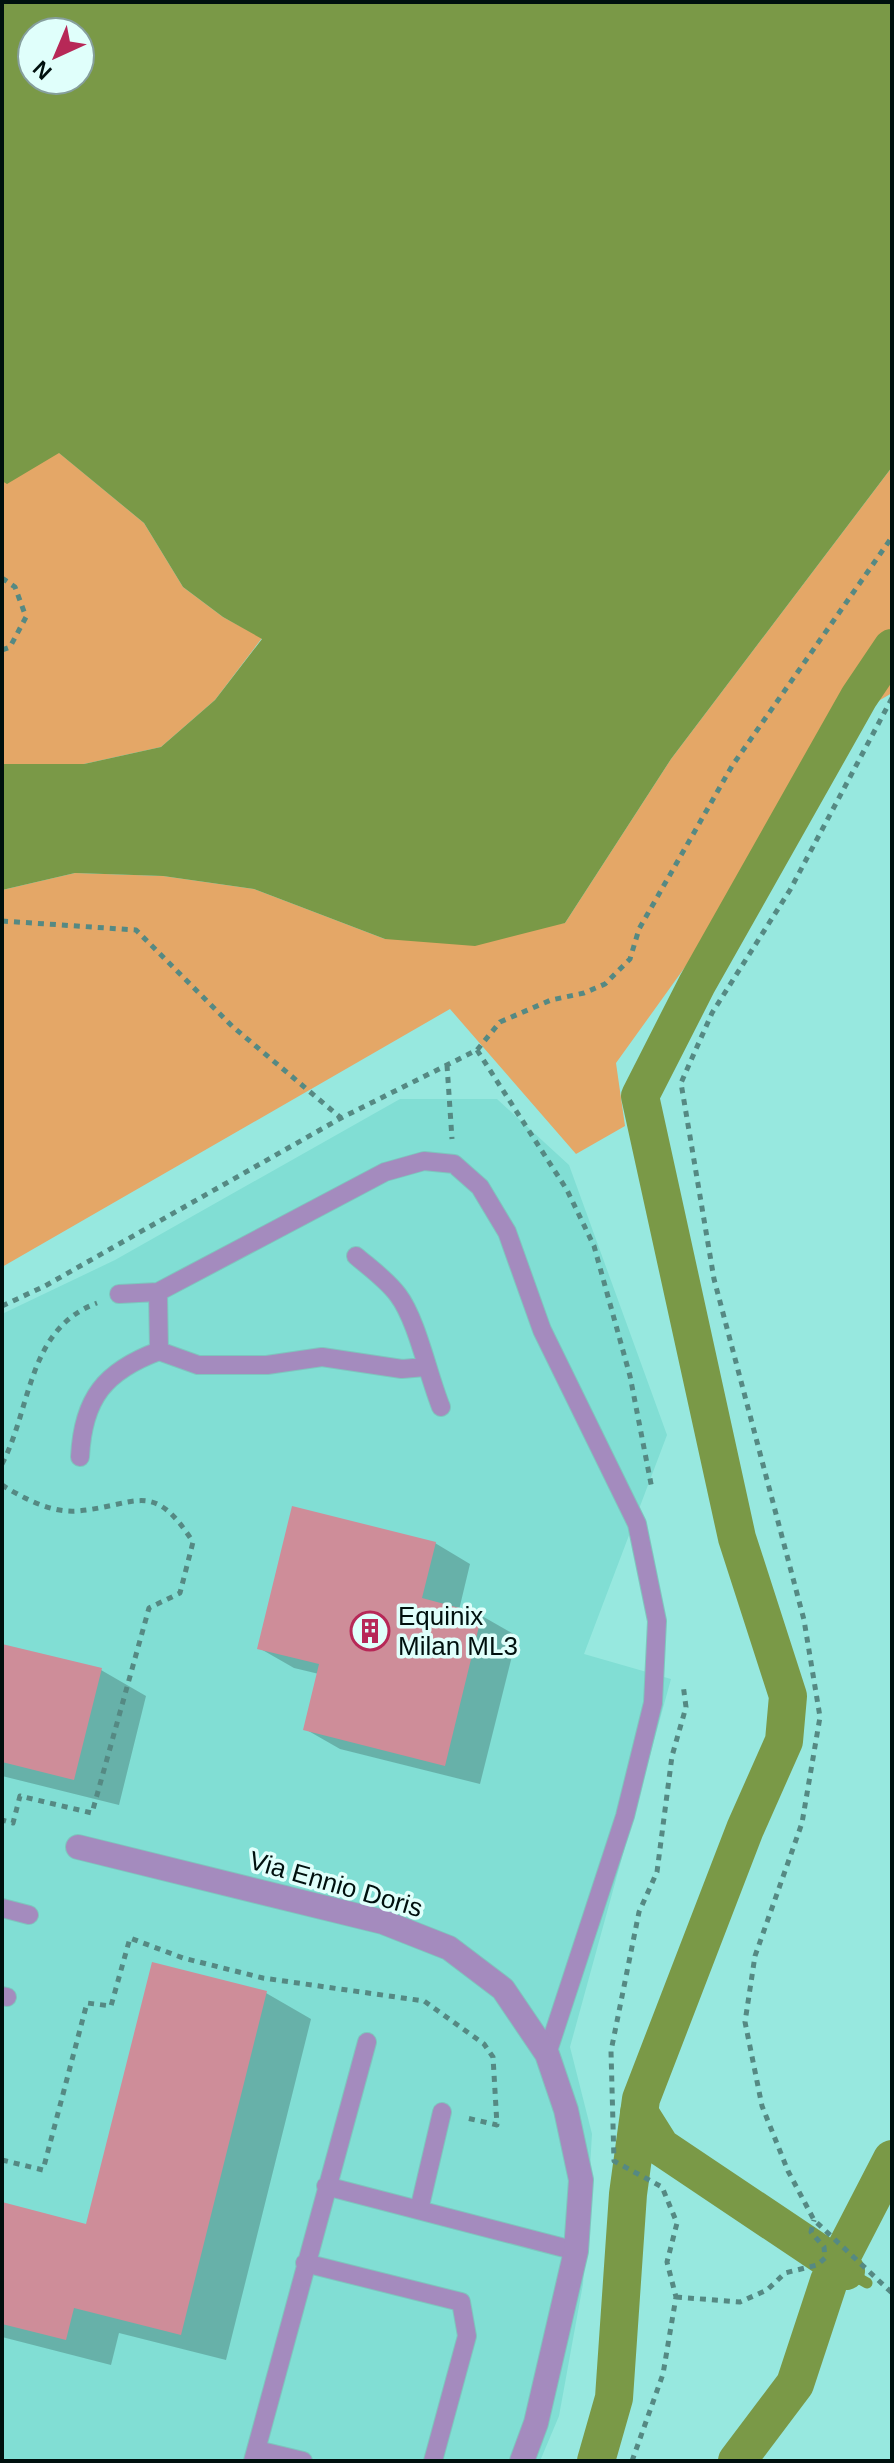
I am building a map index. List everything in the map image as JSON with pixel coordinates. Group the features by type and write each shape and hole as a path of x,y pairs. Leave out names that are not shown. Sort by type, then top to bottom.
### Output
{"street":[{"name":"Via Ennio Doris","path":"78,1847 383,1922 449,1948 503,1989 547,2054 566,2110 581,2180 576,2251 536,2423 522,2461"}],"lane":[{"path":"119,1294 158,1292 385,1172 424,1161 454,1164 480,1187 507,1232 542,1330 637,1524 657,1621 653,1703 628,1802 547,2054"},
{"path":"356,1256 398,1294 413,1323 425,1367 441,1407"},
{"path":"158,1292 159,1351"},
{"path":"80,1457 81,1426 98,1392 125,1364 159,1351 198,1365 267,1365 322,1357 402,1369 425,1367"},
{"path":"2,1908 29,1915"},
{"path":"303,2461 255,2455 367,2042"},
{"path":"419,2210 442,2112"},
{"path":"326,2186 576,2251"},
{"path":"305,2263 461,2302 467,2336 433,2461"}],"path":[{"path":"2,1306 149,1229 341,1118 477,1050 500,1022 551,1000 584,993 605,984 630,959 639,929 732,766 892,537"},
{"path":"2,578 15,587 26,617 10,647 2,650"},
{"path":"892,698 790,890 712,1013 681,1083 714,1279 804,1620 820,1717 802,1823 755,1956 745,2022 762,2106 788,2171 814,2220 892,2293"},
{"path":"2,921 136,930 232,1026 341,1118"},
{"path":"447,1065 454,1164"},
{"path":"2,1464 14,1440 32,1373 51,1335 81,1309 119,1294"},
{"path":"2,1485 29,1502 75,1511 133,1499 157,1502 179,1520 193,1542 180,1593 149,1608 92,1813 20,1796 13,1823 2,1820"},
{"path":"2,2160 43,2170 87,2003 111,2006 130,1938 183,1958 263,1978 424,2001 484,2044 493,2057 497,2125 442,2112"},
{"path":"614,2161 662,2187 677,2223 667,2262 676,2297 663,2374 632,2461"},
{"path":"676,2297 740,2302 767,2290 785,2273 817,2265 825,2258 824,2247 811,2232 814,2220"}],"shaded area":[{"path":"2,2 892,2 892,467 671,759 565,923 475,946 385,939 254,889 163,876 75,873 2,890 2,764 84,764 161,747 215,700 262,639 223,617 183,587 144,523 59,453 7,484 2,481"},
{"path":"58,452 144,523 183,587 223,617 262,638 215,700 161,747 84,764 2,764 2,481 7,483"},
{"path":"892,467 892,693 875,703 616,1063 625,1126 576,1154 450,1009 2,1267 2,890 75,873 163,876 254,889 385,939 565,923 671,759"},
{"path":"400,1099 497,1099 569,1165 667,1435 584,1654 671,1679 570,2047 592,2134 583,2284 559,2416 540,2461 2,2461 2,1314 115,1260"}],"building":[{"name":"Equinix Milan ML3","path":"292,1506 436,1542 422,1598 482,1614 445,1766 303,1730 319,1664 257,1649"},
{"path":"2,1644 102,1668 74,1780 2,1762"},
{"path":"152,1962 267,1991 181,2335 74,2308 66,2340 2,2324 2,2202 86,2224"}],"waterway":[{"path":"596,2461 614,2398 628,2194 641,2099 745,1829 784,1741 788,1696 737,1538 640,1096 697,984 859,697 892,648"},
{"path":"639,2112 661,2147 846,2271"},
{"path":"737,2461 795,2384 829,2281 892,2159"},
{"path":"846,2271 867,2283"}],"place":[{"name":"Equinix Milan ML3","path":"370,1631"}]}
